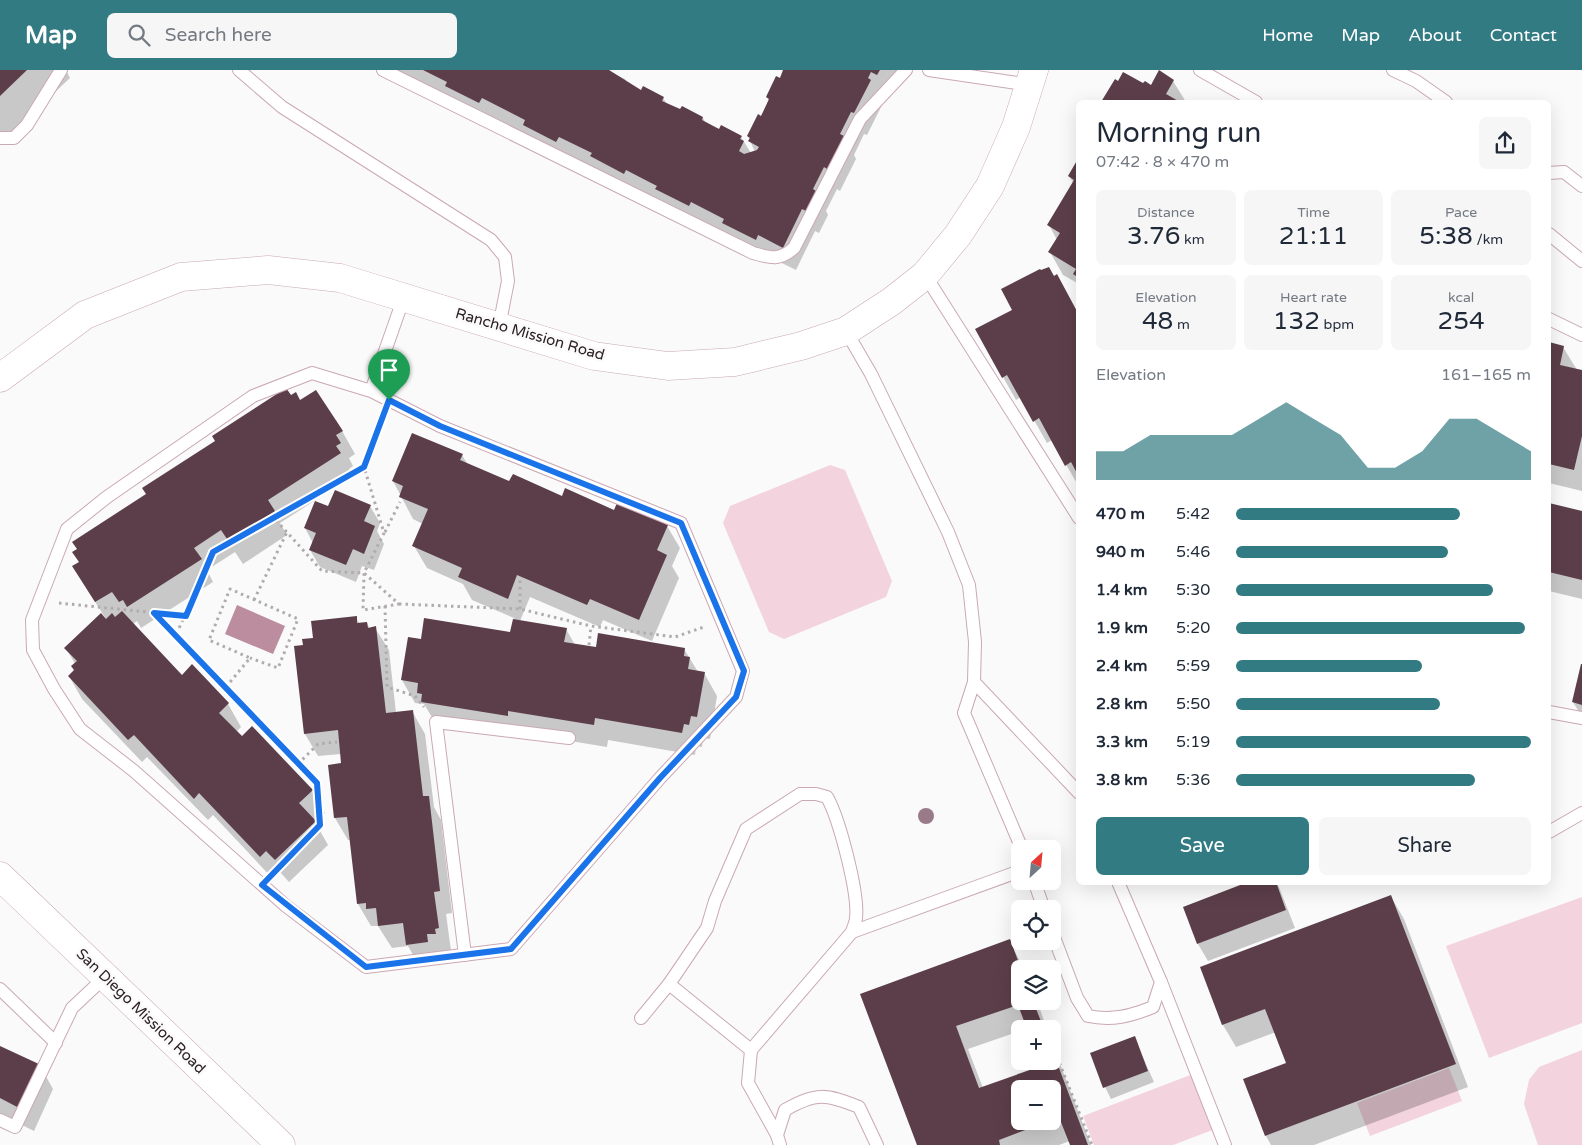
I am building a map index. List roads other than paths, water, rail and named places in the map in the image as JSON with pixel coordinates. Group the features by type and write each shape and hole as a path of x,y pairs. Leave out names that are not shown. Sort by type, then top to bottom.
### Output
{"main road":[{"name":"Rancho Mission Road","path":"0,378 84,315 180,277 268,270 340,278 594,356 668,366 735,362 801,346 846,331 892,302 925,275 958,235 990,186 1016,127 1033,78"},
{"name":"San Diego Mission Road","path":"0,876 281,1145"}],"lane":[{"path":"0,138 14,138 27,125 61,70"},
{"path":"239,70 282,107 491,240 505,257 508,281 499,327"},
{"path":"383,70 753,254 772,259 786,256 794,248 860,118 906,70"},
{"path":"928,70 1033,78"},
{"path":"1200,70 1252,100"},
{"path":"1393,70 1416,81 1443,100"},
{"path":"1551,173 1564,172 1582,186"},
{"path":"1551,236 1582,261"},
{"path":"925,275 1076,513"},
{"path":"371,391 404,297"},
{"path":"1551,320 1582,335"},
{"path":"846,331 871,374 948,532 969,585 975,642 974,682 964,713 1018,840"},
{"path":"312,373 371,391 440,426 681,523 744,671 736,697 660,778 511,949 366,967 262,885 134,770 80,729 54,689 33,650 32,620 67,529 107,497 253,396 312,373"},
{"path":"974,682 1076,790"},
{"path":"1551,712 1582,718"},
{"path":"465,955 436,722 569,738"},
{"path":"641,1018 670,984 707,928 715,901 746,829 800,794 816,794 826,797 836,812 856,902 856,918 852,932 751,1050 748,1083 779,1140"},
{"path":"1551,831 1582,812"},
{"path":"852,932 1011,874"},
{"path":"1119,885 1161,982 1226,1145"},
{"path":"1059,950 1077,998 1088,1016 1103,1019 1129,1017 1153,1007 1161,982"},
{"path":"0,1120 15,1127 72,1008 105,976"},
{"path":"670,984 751,1050"},
{"path":"0,989 56,1043"},
{"path":"779,1140 785,1110 806,1098 834,1097 859,1106 877,1145"}]}
